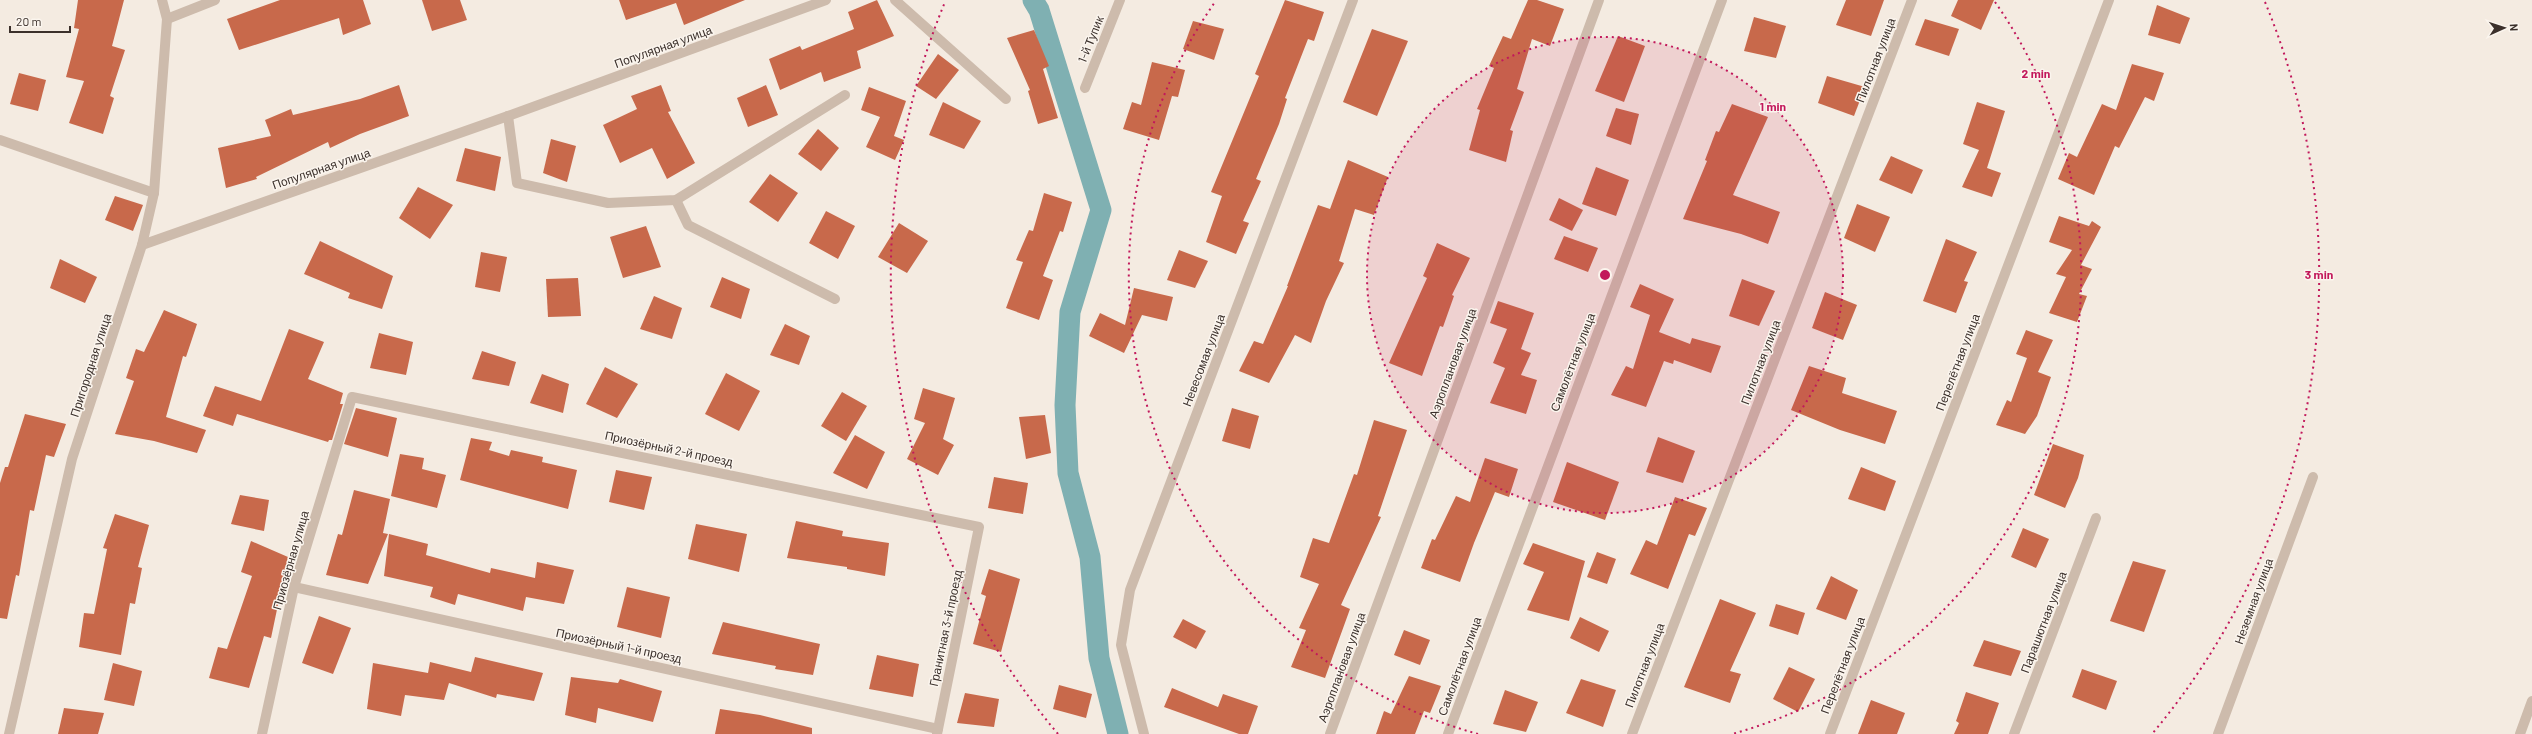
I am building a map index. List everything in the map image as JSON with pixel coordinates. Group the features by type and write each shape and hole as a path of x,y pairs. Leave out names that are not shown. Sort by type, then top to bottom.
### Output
{"street":[{"name":"Пригородная улица","path":"9,734 72,459 142,245 154,193 167,19 162,0"},
{"path":"167,19 215,0"},
{"name":"Популярная улица","path":"142,245 508,116 826,0"},
{"path":"895,0 1006,99"},
{"name":"1-й Тупик","path":"1085,88 1120,0"},
{"name":"Невесомая улица","path":"1144,734 1121,645 1130,590 1353,0"},
{"name":"Аэроплановая улица","path":"1330,734 1599,0"},
{"name":"Самолётная улица","path":"1448,734 1722,0"},
{"name":"Пилотная улица","path":"1632,734 1912,0"},
{"name":"Перелётная улица","path":"1830,734 2109,0"},
{"path":"508,116 517,183 608,203 676,200 845,95"},
{"path":"0,140 154,193"},
{"path":"676,200 688,225 835,299"},
{"name":"Приозёрный 2-й проезд","path":"352,397 979,526"},
{"name":"Приозёрная улица","path":"262,734 294,587 352,397"},
{"name":"Неземная улица","path":"2218,734 2313,477"},
{"name":"Парашютная улица","path":"2014,734 2096,518"},
{"name":"Гранитная 3-й проезд","path":"937,731 979,526"},
{"name":"Приозёрный 1-й проезд","path":"294,587 937,731"},
{"path":"2520,734 2532,701"}],"building":[{"path":"78,0 124,0 112,46 125,50 110,96 114,98 103,134 69,123 84,81 66,77 79,29 74,28"},
{"path":"280,0 363,0 371,24 343,35 339,18 239,50 227,19"},
{"path":"422,0 460,0 467,20 432,31"},
{"path":"619,0 745,0 684,25 676,3 626,20"},
{"path":"877,0 894,36 857,51 861,68 824,82 821,72 780,90 769,59 800,46 802,50 854,29 848,12"},
{"path":"1285,0 1324,12 1314,41 1308,39 1285,98 1287,99 1279,124 1256,179 1261,181 1243,221 1249,223 1236,254 1206,242 1222,196 1211,192 1259,76 1255,74"},
{"path":"1528,0 1537,0 1564,9 1550,46 1532,39 1517,89 1524,92 1510,130 1513,131 1506,162 1469,150 1480,110 1477,109 1494,68 1489,66 1503,36 1511,39"},
{"path":"1846,0 1884,0 1871,36 1836,25"},
{"path":"1958,0 1994,0 1981,30 1951,16"},
{"path":"2157,5 2190,18 2180,44 2148,35"},
{"path":"1754,17 1786,26 1776,58 1744,51"},
{"path":"1925,19 1959,29 1949,56 1915,45"},
{"path":"1193,21 1224,29 1214,60 1183,49"},
{"path":"1372,29 1408,41 1377,116 1343,102"},
{"path":"1034,30 1049,66 1043,69 1058,118 1038,124 1028,91 1030,90 1007,38"},
{"path":"1618,36 1645,46 1624,102 1595,91"},
{"path":"938,54 959,70 936,99 916,86"},
{"path":"1152,62 1185,70 1178,97 1172,96 1159,140 1123,129 1132,102 1141,105"},
{"path":"2132,64 2164,73 2154,101 2145,97 2119,148 2115,146 2094,195 2058,179 2069,153 2077,157 2102,104 2116,110"},
{"path":"19,73 46,80 38,111 10,104"},
{"path":"1827,76 1865,87 1854,116 1818,103"},
{"path":"399,85 409,116 360,134 330,148 328,142 256,177 257,179 226,188 218,148 271,136 265,120 291,109 293,115 360,99"},
{"path":"661,85 671,111 668,112 695,163 667,179 652,148 620,163 603,125 637,109 631,96"},
{"path":"766,85 778,115 748,127 737,98"},
{"path":"869,87 906,101 894,136 904,140 895,160 866,147 880,117 861,110"},
{"path":"943,102 981,121 964,149 929,135"},
{"path":"1977,102 2005,111 1987,168 2001,173 1992,197 1962,187 1979,150 1963,144"},
{"path":"1732,104 1768,117 1733,195 1780,212 1768,244 1741,234 1683,219 1707,161 1705,160 1716,131 1719,132"},
{"path":"1616,108 1639,114 1631,145 1606,136"},
{"path":"818,129 839,148 821,171 798,154"},
{"path":"551,139 576,146 567,182 543,173"},
{"path":"465,148 501,157 495,191 456,181"},
{"path":"1891,156 1923,170 1912,194 1879,180"},
{"path":"1348,160 1388,177 1374,215 1355,209 1339,261 1344,263 1326,301 1311,343 1295,335 1269,383 1239,371 1254,341 1263,344 1288,286 1318,205 1330,209"},
{"path":"1596,167 1629,180 1616,216 1582,204"},
{"path":"770,174 798,193 778,222 749,202"},
{"path":"418,187 453,205 430,239 399,218"},
{"path":"1044,193 1072,202 1063,232 1060,231 1043,276 1053,280 1039,320 1006,308 1023,262 1016,260 1029,230 1033,231"},
{"path":"115,196 143,205 133,231 105,220"},
{"path":"1559,198 1583,210 1572,231 1549,220"},
{"path":"1857,204 1890,217 1875,252 1844,238"},
{"path":"826,211 855,226 838,259 809,243"},
{"path":"2059,216 2089,226 2092,221 2101,227 2081,265 2092,269 2079,294 2087,296 2077,322 2049,313 2066,277 2056,274 2072,250 2049,242"},
{"path":"899,223 928,241 907,273 878,257"},
{"path":"646,226 661,267 623,278 610,237"},
{"path":"1564,236 1598,248 1588,272 1554,259"},
{"path":"1946,239 1977,252 1964,281 1968,282 1956,313 1923,301"},
{"path":"320,241 393,276 382,309 348,298 350,293 304,274"},
{"path":"1437,243 1470,258 1452,295 1454,296 1443,327 1440,326 1422,376 1389,363 1427,278 1423,276"},
{"path":"1179,250 1208,261 1195,288 1167,280"},
{"path":"481,252 507,257 500,292 475,287"},
{"path":"60,259 97,277 85,303 50,288"},
{"path":"722,277 750,289 741,319 710,307"},
{"path":"578,278 581,316 548,317 546,279"},
{"path":"1742,279 1775,291 1759,326 1729,316"},
{"path":"1640,284 1674,299 1659,332 1690,344 1692,338 1721,346 1711,373 1674,360 1673,364 1664,361 1646,407 1611,395 1626,366 1633,369 1650,315 1630,307"},
{"path":"1134,288 1173,297 1167,321 1142,315 1124,353 1089,336 1100,313 1125,325"},
{"path":"1825,292 1857,305 1843,340 1812,328"},
{"path":"654,296 682,308 672,339 640,329"},
{"path":"1498,301 1534,313 1521,349 1531,353 1521,375 1537,380 1526,414 1490,403 1505,368 1493,363 1507,329 1490,323"},
{"path":"164,310 197,324 186,357 183,356 166,417 206,430 197,453 154,441 115,434 134,381 126,378 136,349 144,352"},
{"path":"785,324 810,336 799,365 770,355"},
{"path":"289,329 324,342 308,379 343,393 340,404 343,404 332,440 329,440 328,442 237,414 233,426 203,416 215,386 261,401"},
{"path":"2026,330 2053,340 2038,372 2051,377 2037,416 2025,434 1996,425 2007,400 2011,402 2027,358 2016,354"},
{"path":"379,333 413,342 406,375 370,368"},
{"path":"482,351 516,362 509,386 472,379"},
{"path":"1809,366 1846,378 1842,393 1897,411 1885,444 1840,430 1791,410"},
{"path":"605,367 638,384 617,418 586,404"},
{"path":"726,373 760,391 739,431 705,414"},
{"path":"542,374 569,384 563,413 530,403"},
{"path":"923,388 955,398 943,439 954,445 938,475 907,459 925,423 914,419"},
{"path":"842,392 867,406 846,441 821,426"},
{"path":"356,408 397,418 388,457 344,444"},
{"path":"1232,408 1259,416 1250,449 1222,441"},
{"path":"25,414 66,424 54,457 46,455 34,511 30,510 19,576 16,575 7,619 0,618 0,483 5,467 8,467"},
{"path":"1045,415 1051,453 1026,459 1019,417"},
{"path":"1374,420 1407,430 1378,516 1381,517 1341,605 1350,609 1325,678 1291,667 1306,630 1299,628 1319,584 1300,577 1313,538 1329,543 1354,474 1357,475"},
{"path":"855,435 885,452 867,489 833,473"},
{"path":"1658,437 1695,451 1683,483 1646,472"},
{"path":"471,438 492,442 489,450 509,456 511,450 543,457 542,462 577,470 568,509 460,480"},
{"path":"2053,444 2084,455 2078,478 2065,508 2034,495"},
{"path":"400,454 424,458 422,469 446,475 437,508 391,496"},
{"path":"1485,458 1518,469 1509,497 1495,492 1460,582 1421,568 1432,539 1435,540 1456,496 1470,502"},
{"path":"1567,462 1619,482 1605,520 1553,502"},
{"path":"1861,467 1896,481 1885,511 1848,499"},
{"path":"616,470 652,477 644,510 609,502"},
{"path":"994,477 1028,483 1023,514 988,508"},
{"path":"354,490 390,499 383,533 388,534 368,584 326,575 338,534 342,535"},
{"path":"240,495 269,500 264,531 231,524"},
{"path":"1675,497 1707,508 1695,536 1689,534 1668,589 1630,574 1646,540 1657,545"},
{"path":"115,514 149,525 138,567 142,568 135,604 130,603 121,655 79,647 84,613 94,614 107,549 103,548"},
{"path":"796,521 843,531 842,536 889,543 885,576 847,569 847,567 787,558"},
{"path":"696,524 747,534 739,572 688,559"},
{"path":"2023,528 2049,539 2036,568 2011,557"},
{"path":"389,534 428,544 426,555 490,573 491,568 535,578 537,562 574,570 564,604 526,597 523,611 458,594 455,605 430,597 433,587 384,576"},
{"path":"251,541 288,557 271,638 264,636 249,688 209,678 218,647 227,649 252,576 241,572"},
{"path":"1533,543 1585,561 1569,621 1527,610 1544,572 1523,564"},
{"path":"1597,552 1616,559 1607,584 1587,577"},
{"path":"2133,561 2166,570 2144,632 2110,621"},
{"path":"989,569 1020,579 1001,652 973,644 986,596 981,594"},
{"path":"1831,576 1858,590 1846,620 1816,609"},
{"path":"627,587 670,597 661,638 617,627"},
{"path":"1720,599 1756,613 1730,671 1741,674 1730,703 1684,687"},
{"path":"1776,604 1805,613 1798,635 1769,626"},
{"path":"319,616 351,628 333,674 302,663"},
{"path":"1580,617 1609,631 1599,652 1570,638"},
{"path":"1183,619 1206,631 1196,649 1173,637"},
{"path":"723,622 820,644 813,675 775,669 776,666 712,654"},
{"path":"1404,630 1430,640 1420,665 1394,655"},
{"path":"1984,640 2021,651 2011,676 1973,666"},
{"path":"877,655 919,664 913,697 869,689"},
{"path":"475,657 543,673 534,701 497,694 496,698 449,683 444,700 405,695 401,716 367,709 373,663 428,673 430,662 471,672"},
{"path":"113,663 142,671 134,706 104,700"},
{"path":"1789,667 1815,679 1798,712 1773,699"},
{"path":"2082,669 2117,681 2106,710 2072,697"},
{"path":"1409,676 1441,686 1430,713 1424,711 1415,734 1376,734 1384,711 1391,714"},
{"path":"571,677 618,683 620,679 662,691 653,722 598,708 596,723 565,715"},
{"path":"1581,679 1616,690 1603,727 1566,713"},
{"path":"1059,685 1092,694 1086,718 1053,709"},
{"path":"1172,688 1218,707 1223,694 1258,706 1248,734 1239,734 1164,707"},
{"path":"1505,690 1538,702 1526,732 1493,724"},
{"path":"1966,692 1999,703 1988,734 1954,734 1959,723 1956,721"},
{"path":"965,693 999,699 994,727 957,723"},
{"path":"1871,700 1905,713 1897,734 1858,734"},
{"path":"64,708 104,713 98,734 58,734"},
{"path":"720,709 760,715 812,728 812,734 715,734"}],"waterway":[{"path":"1033,0 1039,10 1101,210 1070,312 1065,405 1068,473 1090,557 1099,658 1118,734"}]}
